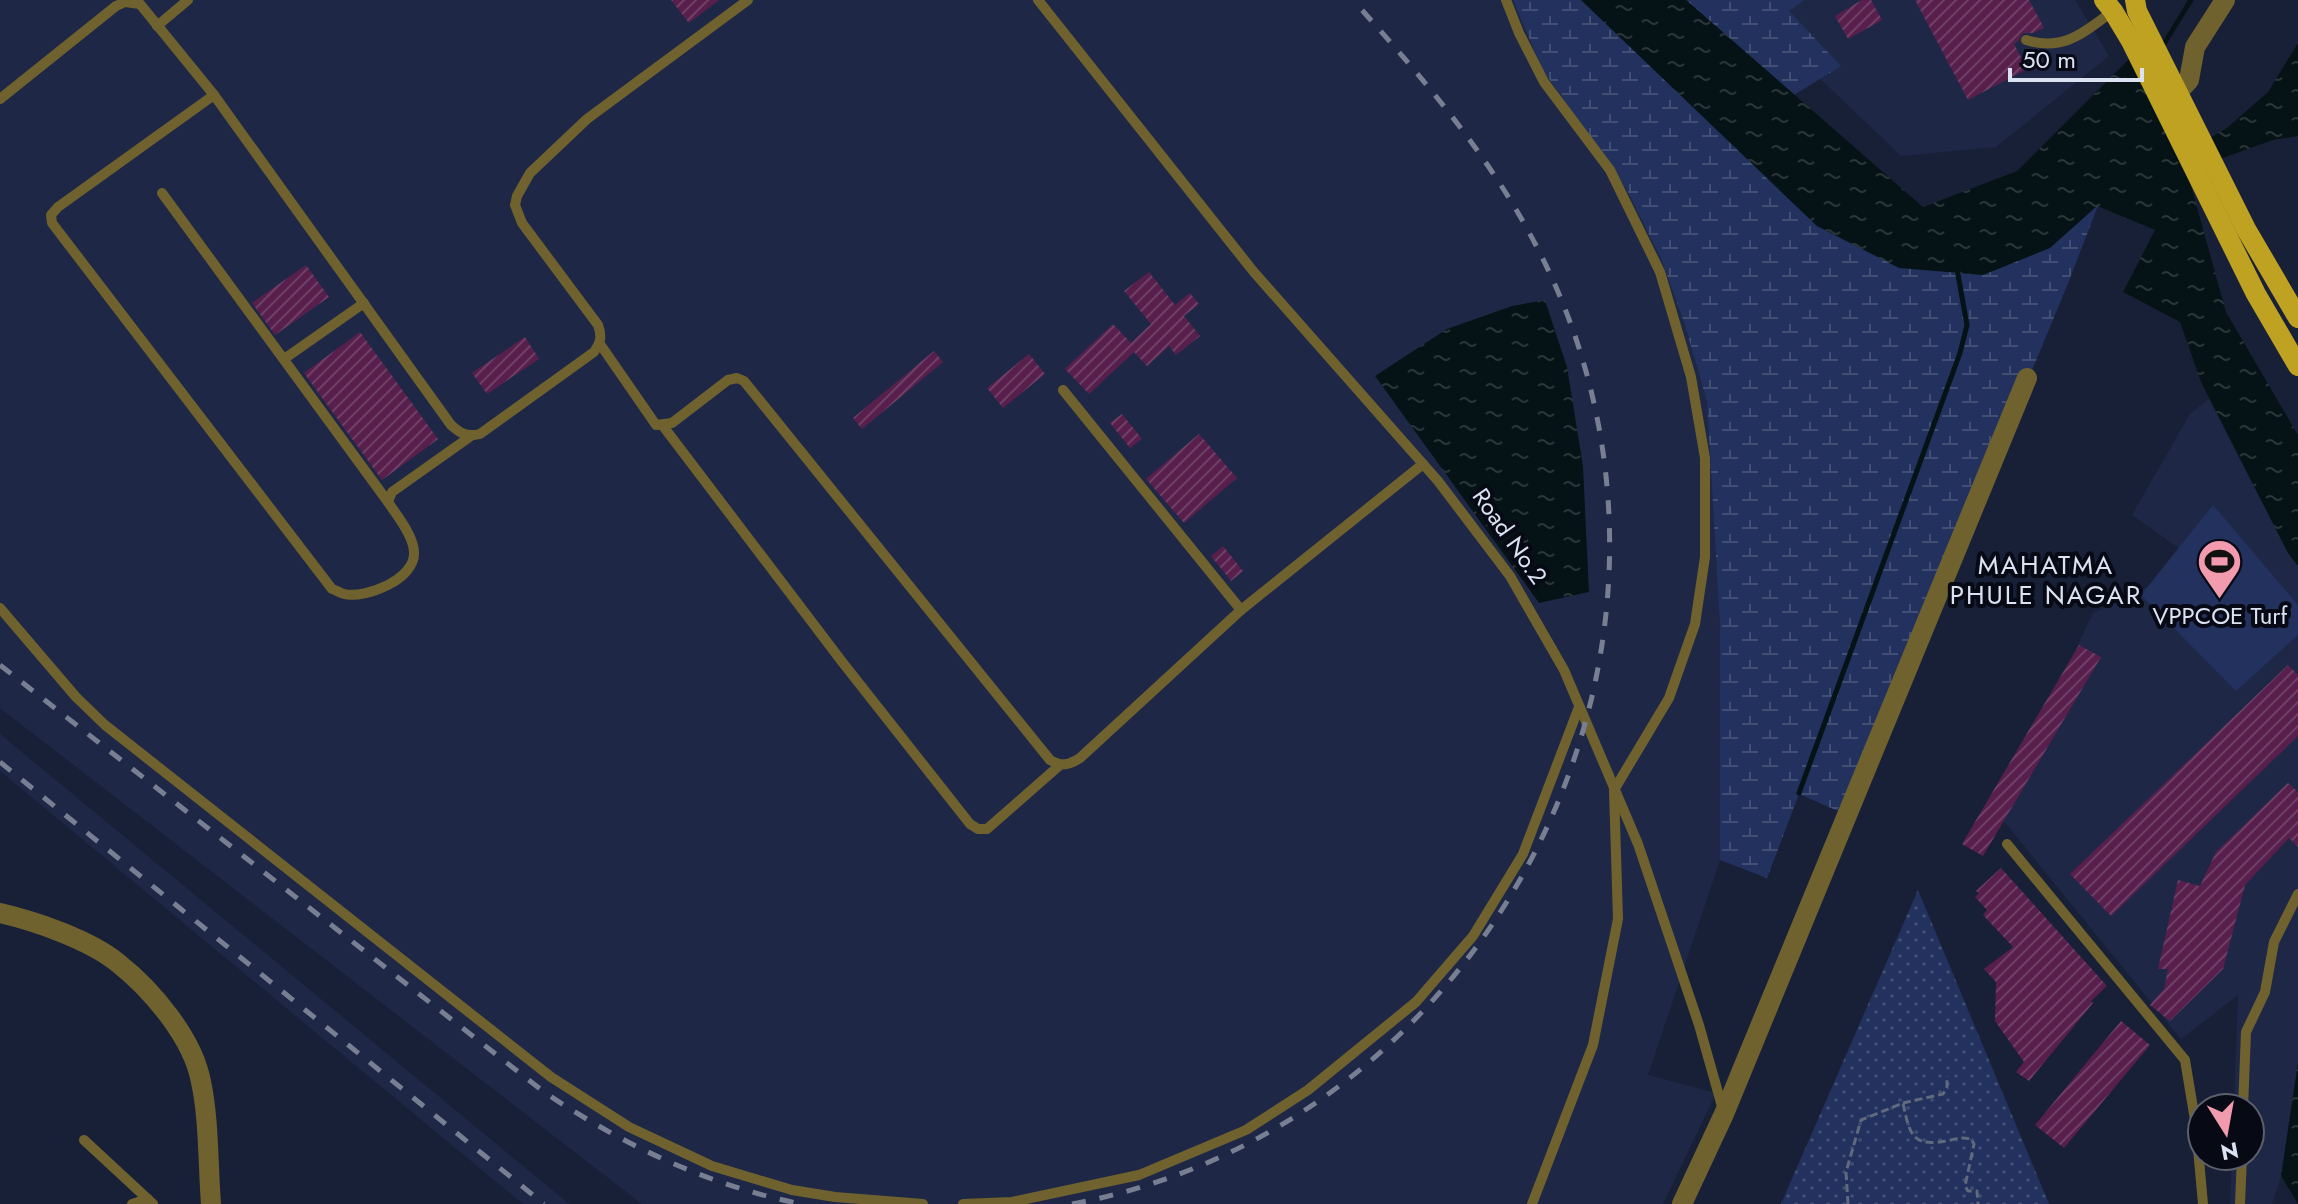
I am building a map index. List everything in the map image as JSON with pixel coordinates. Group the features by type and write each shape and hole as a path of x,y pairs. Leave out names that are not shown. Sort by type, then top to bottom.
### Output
{"main road":[{"path":"2135,0 2140,37 2208,175 2247,275 2298,366"},
{"path":"2108,5 2140,37"},
{"path":"2160,78 2178,92 2189,136"},
{"path":"2208,175 2298,318"},
{"path":"2247,275 2265,263"}],"street":[{"path":"2178,92 2189,80 2195,47 2225,0"},
{"path":"1682,1204 1724,1114 2027,378"},
{"path":"0,913 81,942 117,962 163,1008 193,1054 202,1082 211,1204"}],"lane":[{"path":"157,26 188,0"},
{"path":"388,502 392,492 471,436 480,434 594,352 600,344 598,325 522,223 515,205 517,196 530,173 587,119 748,0"},
{"name":"Road No.2","path":"1038,0 1253,271 1423,464 1510,576 1564,670 1638,844 1695,1012 1724,1114"},
{"path":"1506,0 1544,82 1610,170 1660,272 1691,377 1705,458 1705,557 1695,624 1669,698 1614,790 1618,919 1593,1045 1532,1204"},
{"path":"0,99 116,6 125,2 140,4 214,95 451,425 460,433 471,436"},
{"path":"2026,40 2044,45 2079,35 2108,5"},
{"path":"162,193 388,502 412,544 415,556 409,570 375,592 344,594 332,589 52,223 51,215 58,207 214,95"},
{"path":"284,359 364,303"},
{"path":"600,344 641,405 970,824 978,829 987,829 1060,765"},
{"path":"657,424 672,423 728,380 737,378 744,381 1050,760 1060,765 1080,758 1241,610 1423,464"},
{"path":"1063,390 1241,610"},
{"path":"0,608 76,697 105,725 551,1077 616,1119 712,1166 792,1190 923,1204"},
{"path":"963,1204 1012,1202 1139,1175 1246,1130 1308,1090 1416,1002 1473,936 1523,854 1579,707"},
{"path":"2007,844 2185,1060 2196,1126 2203,1204"},
{"path":"2244,1092 2246,1032 2265,992 2274,942 2298,894"},
{"path":"84,1140 151,1201"},
{"path":"2240,1204 2241,1172"},
{"path":"132,1204 151,1201"}],"path":[{"path":"1848,1204 1846,1172 1861,1120 1903,1103 1943,1094 1947,1088 1947,1076"},
{"path":"1903,1103 1909,1132 1915,1139 1934,1143 1965,1137 1971,1139 1974,1144 1965,1186 1968,1191 1979,1193 1978,1204"}],"shaded area":[{"path":"0,0 1513,0 1542,69 1627,189 1661,259 1685,325 1707,402 1720,626 1720,860 1648,1075 1716,1093 1663,1204 642,1204 0,708"},
{"path":"1738,0 2075,0 2109,56 1996,147 1901,156"},
{"path":"2209,399 2288,553 2298,566 2298,1063 2281,1176 2272,1204 2230,1204 2231,1172 2266,1172 2266,1092 2235,1092 2238,995 2181,1039 1998,814 2093,613 2160,581 2179,548 2132,515 2190,414"},
{"path":"0,734 569,1204 523,1204 0,771"}],"green space":[{"path":"1513,0 1581,0 1817,226 2099,203 1847,815 1799,794 1767,878 1720,860 1720,626 1707,402 1685,325 1661,259 1627,190 1542,69"},
{"path":"1686,0 1804,0 1789,11 1841,66 1794,95"},
{"name":"VPPCOE Turf","path":"2213,505 2298,605 2298,635 2236,691 2141,595"},
{"path":"1918,890 2049,1204 1781,1204"}],"water":[{"path":"1581,0 1686,0 1923,207 2017,171 2130,58 2180,157 2228,127 2268,92 2298,43 2298,136 2273,140 2187,171 2226,312 2298,435 2298,566 2288,553 2201,382 2180,322 2123,292 2155,230 2097,206 2050,248 1983,275 1899,268 1817,226"},
{"path":"1545,300 1567,367 1583,466 1589,592 1539,603 1375,376 1447,329 1512,306"},
{"path":"2298,1063 2298,1204 2281,1176"}],"building":[{"path":"671,0 719,0 689,23"},
{"path":"1862,0 1871,0 1882,20 1848,39 1835,16"},
{"path":"1915,0 2029,0 2044,28 2023,33 2014,44 2027,69 1968,100"},
{"path":"306,265 329,297 275,335 252,303"},
{"path":"1149,272 1175,305 1190,293 1199,304 1184,316 1200,336 1176,355 1169,346 1147,366 1134,352 1089,394 1065,369 1113,324 1131,343 1151,324 1124,291"},
{"path":"360,332 438,439 382,480 304,373"},
{"path":"525,337 539,359 487,394 472,373"},
{"path":"934,351 943,362 862,429 853,418"},
{"path":"1029,354 1045,374 1003,408 987,388"},
{"path":"1122,414 1142,439 1130,448 1110,423"},
{"path":"1199,434 1237,478 1184,523 1146,479"},
{"path":"1223,546 1243,571 1231,581 1211,556"},
{"path":"2079,645 2101,657 1983,856 1962,844"},
{"path":"2288,665 2298,675 2298,736 2111,916 2070,874"},
{"path":"2288,783 2298,792 2298,847 2289,838 2245,885 2223,969 2170,1021 2150,1005 2164,989 2168,969 2158,969 2178,880 2200,886 2216,852"},
{"path":"2001,868 2107,986 2091,1001 2093,1003 2029,1081 2016,1072 2024,1062 1995,1021 1996,982 1984,969 2013,947 1983,915 1987,910 1975,897 1979,893 1976,891"},
{"path":"2121,1021 2150,1045 2064,1148 2035,1125"}],"waterway":[{"path":"2162,47 2191,0"},
{"path":"1799,793 1960,353 1967,325 1957,269"}],"railway":[{"path":"1072,1204 1209,1162 1331,1092 1433,1000 1515,888 1573,763 1604,629 1607,489 1579,348 1560,297 1513,205 1455,120 1353,0"},
{"path":"0,665 544,1092 604,1129 667,1161 732,1186 801,1204"},
{"path":"0,762 544,1204"}],"place":[{"name":"VPPCOE Turf","path":"2220,600"}],"district":[{"name":"MAHATMA PHULE NAGAR","path":"2046,580"}]}
